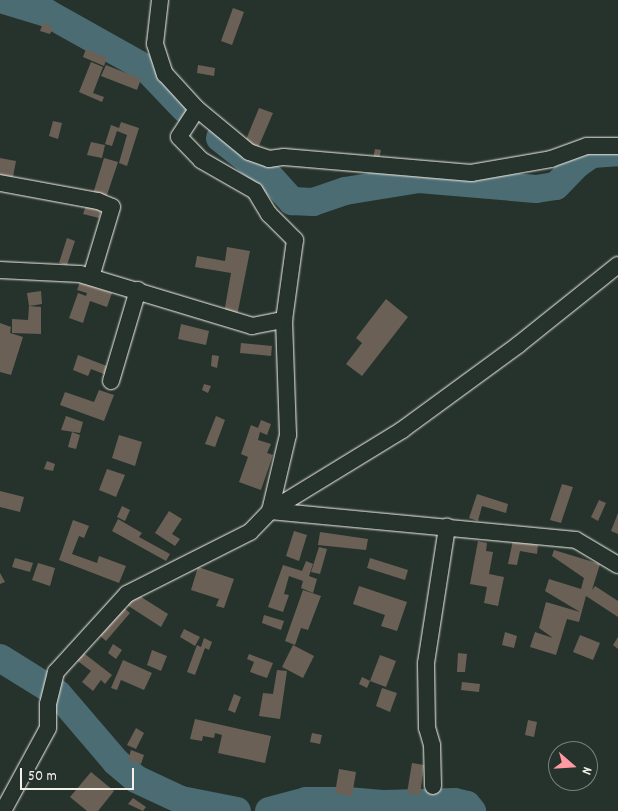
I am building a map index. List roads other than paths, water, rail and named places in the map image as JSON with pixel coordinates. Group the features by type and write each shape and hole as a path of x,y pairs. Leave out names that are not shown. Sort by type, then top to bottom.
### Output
{"street":[{"path":"160,0 155,44 165,74 197,109 249,152 269,159 284,157 470,173 551,159 587,146 618,146"},
{"path":"197,109 179,137 201,160 255,191 269,214 295,240 284,320 288,435 270,512"},
{"path":"0,183 98,201 112,207 91,277"},
{"path":"3,811 48,728 48,704 56,672 127,594 250,532 270,512 402,430 518,345 618,265"},
{"path":"0,270 47,271 91,277 252,326 284,320"},
{"path":"112,381 138,290"},
{"path":"270,512 576,540 618,566"},
{"path":"433,786 432,745 427,728 426,663 447,527"}],"waterway":[{"path":"4,0 47,13 147,69 185,109"},
{"path":"220,138 272,179 292,201 313,202 345,191 419,179 536,189 556,186 576,165 592,154 618,152"},
{"path":"0,658 58,694 116,762 136,779 181,800 237,811"},
{"path":"269,811 306,801 347,801 385,804 455,802 467,805 472,811"}]}
